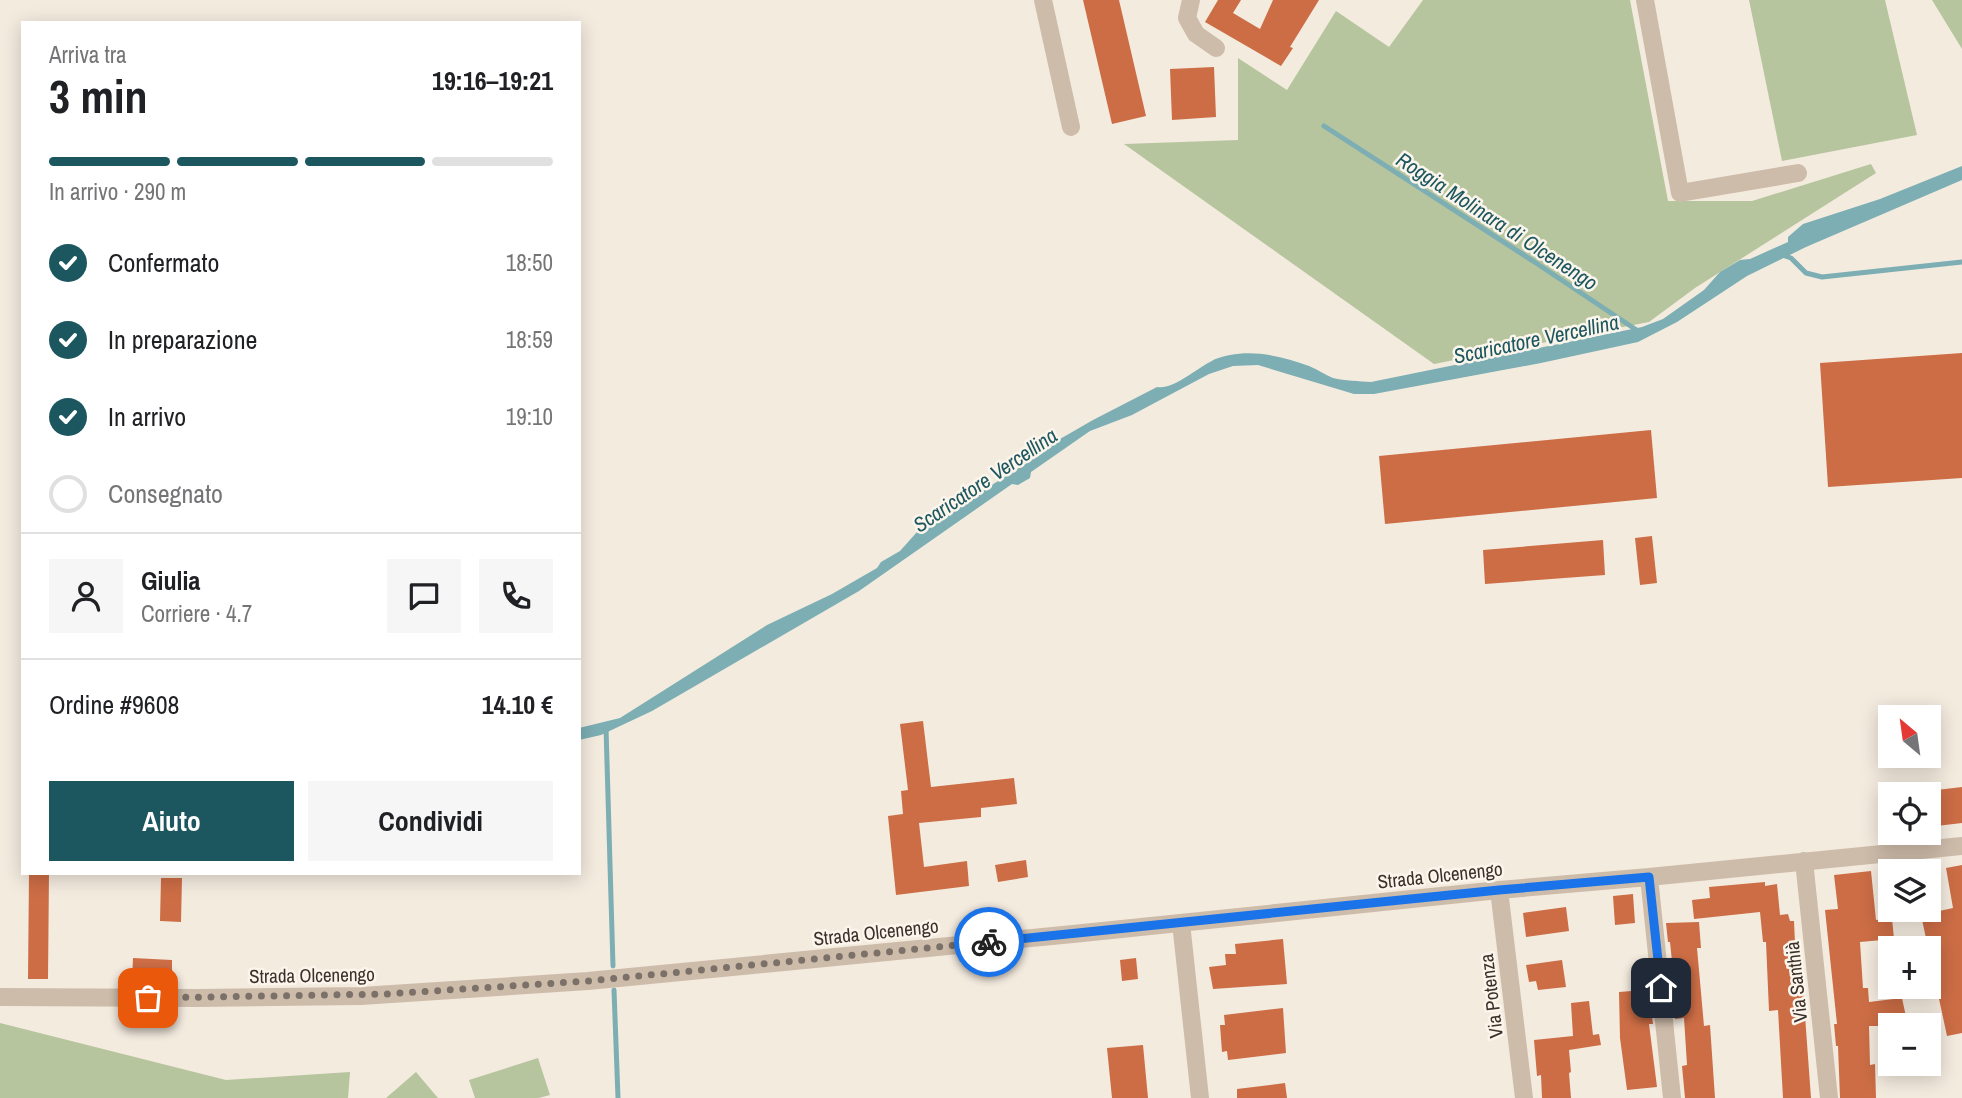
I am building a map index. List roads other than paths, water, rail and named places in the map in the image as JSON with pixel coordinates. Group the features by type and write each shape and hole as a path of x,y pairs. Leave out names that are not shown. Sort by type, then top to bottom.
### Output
{"street":[{"path":"1043,0 1071,127"},
{"path":"1191,0 1187,18 1196,34 1216,48"},
{"path":"1645,0 1680,193 1798,173"},
{"name":"Strada Olcenengo","path":"0,997 361,996 602,979 1962,846"},
{"name":"Via Santhià","path":"1804,861 1829,1098"},
{"path":"1649,877 1672,1098"},
{"name":"Via Potenza","path":"1499,890 1524,1098"},
{"path":"1181,923 1200,1098"}],"water":[{"path":"1962,166 1962,180 1806,247 1747,276 1677,322 1638,342 1374,394 1354,394 1258,365 1233,366 1209,374 1132,415 1090,431 1031,472 1030,478 1018,485 1012,484 859,591 652,711 601,735 581,740 581,728 620,718 767,625 832,594 877,568 881,562 900,551 917,532 1060,439 1157,387 1177,382 1217,358 1250,353 1270,355 1309,366 1333,378 1371,382 1642,327 1663,319 1704,290 1720,272 1740,260 1750,259 1788,242 1788,237 1803,224 1880,199"}],"waterway":[{"name":"Roggia Molinara di Olcenengo","path":"1324,126 1638,331"},
{"name":"Roggia Molinara di Olcenengo","path":"1782,255 1791,258 1806,273 1822,277 1962,262"},
{"name":"Scaricatore Vercellina","path":"606,728 613,966"},
{"name":"Scaricatore Vercellina","path":"614,990 618,1098"}]}
